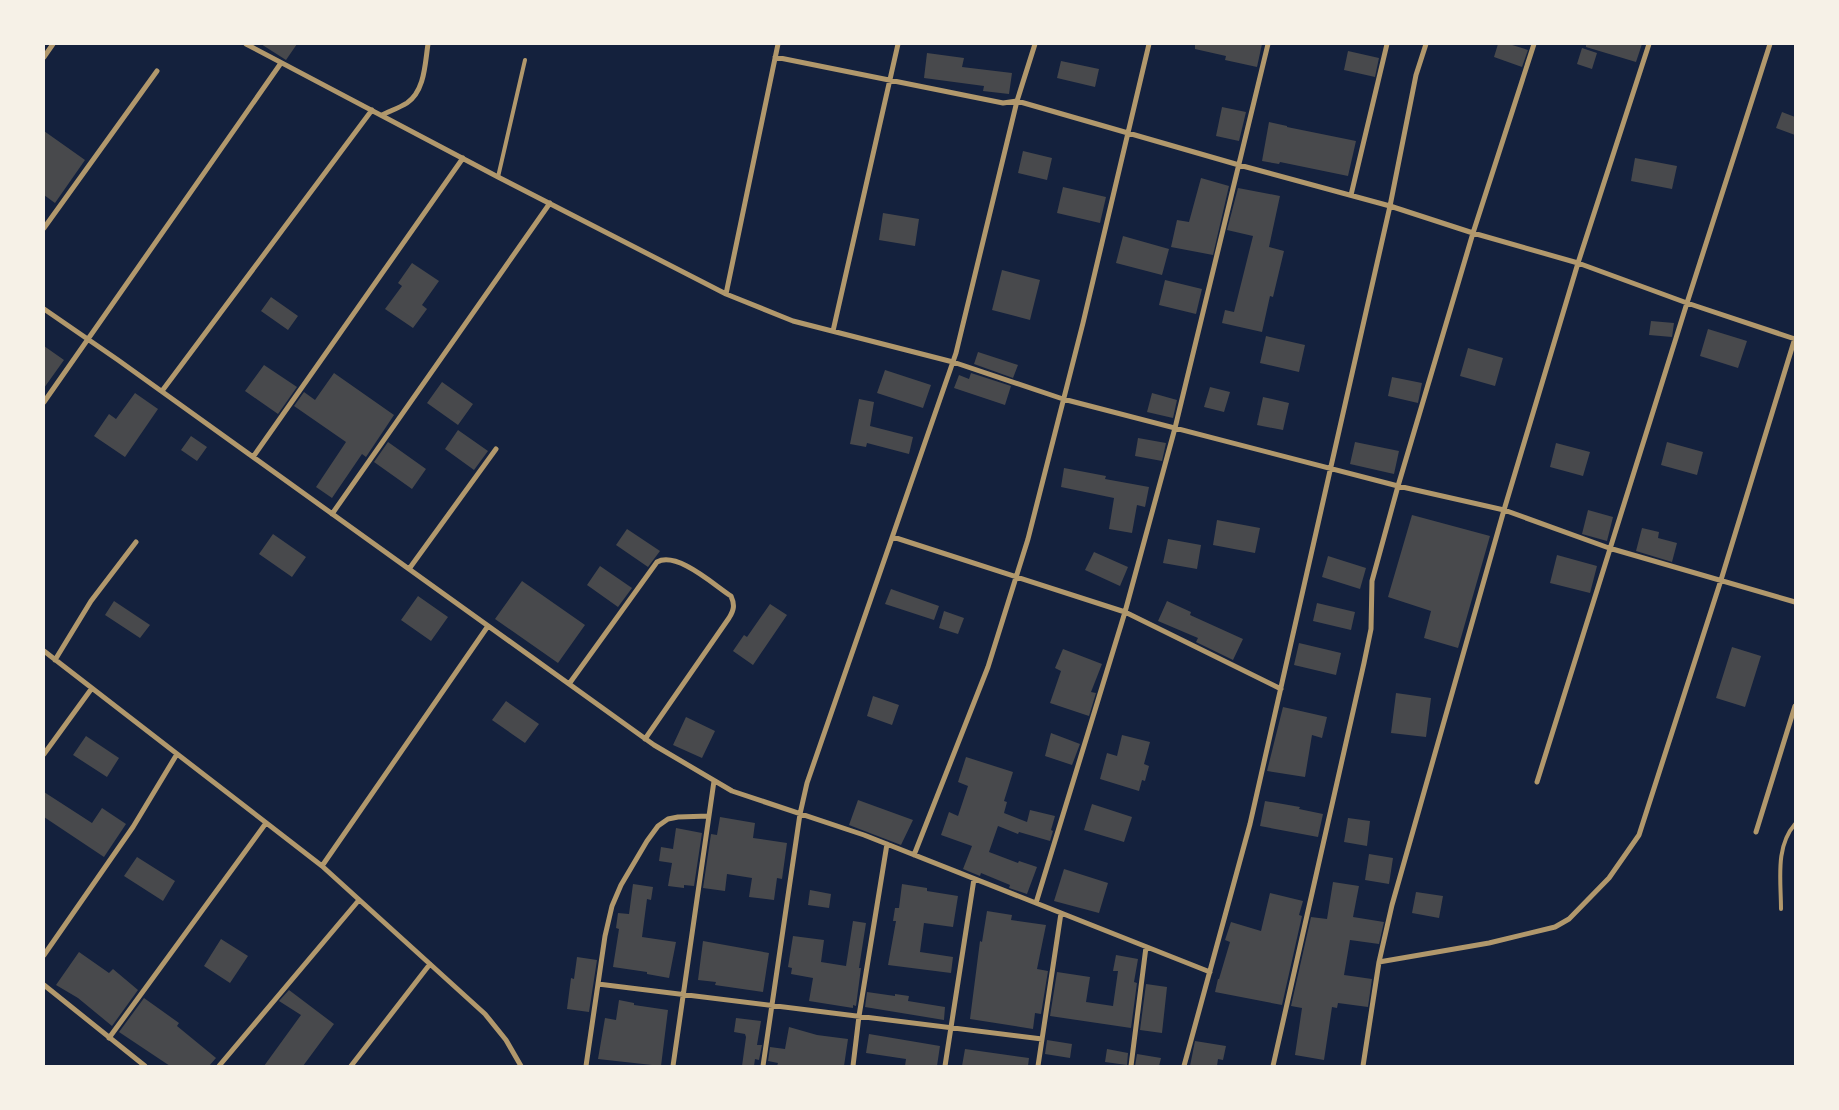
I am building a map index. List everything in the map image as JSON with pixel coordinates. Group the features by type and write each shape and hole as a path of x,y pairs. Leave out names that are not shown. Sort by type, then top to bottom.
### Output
{"street":[{"path":"44,56 53,44"},
{"path":"246,44 498,177 726,294 793,320 953,362 1063,399 1398,486 1504,510 1609,548 1795,602"},
{"path":"382,115 408,103 414,96 422,76 428,44"},
{"path":"726,294 778,44"},
{"path":"833,331 898,44"},
{"path":"763,1066 800,814 807,784 953,362 1017,102 1036,44"},
{"path":"914,855 988,667 1028,539 1083,323 1126,133 1149,44"},
{"path":"1036,903 1125,612 1175,428 1268,44"},
{"path":"1351,195 1387,44"},
{"path":"1184,1066 1250,824 1390,206 1416,75 1426,44"},
{"path":"1273,1066 1371,629 1372,581 1398,486 1473,233 1534,44"},
{"path":"1363,1066 1379,962 1392,905 1504,510 1578,263 1649,44"},
{"path":"1537,782 1686,304 1770,44"},
{"path":"776,57 1003,103 1017,102 1390,206 1473,233 1578,263 1686,304 1795,339 1722,580 1639,835 1609,878 1569,919 1555,927 1489,943 1379,962"},
{"path":"44,402 281,62"},
{"path":"44,228 157,70"},
{"path":"162,392 372,110"},
{"path":"253,457 463,158"},
{"path":"332,514 550,204"},
{"path":"44,309 645,739 714,781 732,791 887,844 1210,972"},
{"path":"409,569 496,449"},
{"path":"893,537 1125,612 1281,689"},
{"path":"55,660 91,601 136,542"},
{"path":"569,684 657,562 666,559 680,562 731,596 734,602 734,609 729,618 645,739"},
{"path":"322,866 488,626"},
{"path":"44,651 322,866 485,1014 506,1040 521,1066"},
{"path":"44,754 92,688"},
{"path":"1756,832 1795,706"},
{"path":"44,956 133,827 177,754"},
{"path":"672,1066 714,781"},
{"path":"586,1066 605,936 612,906 621,886 658,826 678,817 709,816"},
{"path":"109,1038 266,824"},
{"path":"853,1066 859,1016 887,844"},
{"path":"945,1066 974,878"},
{"path":"219,1066 360,900"},
{"path":"1038,1066 1061,913"},
{"path":"1130,1066 1146,947"},
{"path":"351,1066 430,964"},
{"path":"598,984 1042,1039"},
{"path":"44,985 145,1066"}],"lane":[{"path":"498,177 525,60"},
{"path":"1781,909 1781,860 1783,846 1789,831 1795,824"}],"building":[{"path":"261,44 297,44 286,60"},
{"path":"1195,44 1262,44 1257,67 1225,60 1226,56 1195,49"},
{"path":"1498,44 1509,44 1528,50 1522,67 1494,57"},
{"path":"1586,44 1642,44 1636,62 1586,47"},
{"path":"1582,48 1597,53 1592,69 1577,64"},
{"path":"1348,51 1379,58 1375,77 1344,70"},
{"path":"927,53 964,58 962,67 1012,73 1009,94 983,91 984,86 924,78"},
{"path":"1061,61 1099,69 1095,87 1057,78"},
{"path":"1222,107 1246,112 1239,141 1216,136"},
{"path":"1782,112 1795,117 1795,135 1776,128"},
{"path":"1269,122 1356,141 1348,176 1280,162 1279,164 1262,161"},
{"path":"44,131 85,160 55,203 44,195"},
{"path":"1023,151 1052,158 1047,180 1018,173"},
{"path":"1635,158 1677,166 1672,189 1631,181"},
{"path":"1201,178 1229,186 1213,255 1171,247 1177,220 1189,222"},
{"path":"1063,187 1106,197 1100,223 1057,213"},
{"path":"1238,188 1280,196 1269,247 1284,251 1273,297 1270,296 1262,332 1222,323 1225,310 1234,312 1253,236 1227,230"},
{"path":"883,213 919,219 915,246 879,240"},
{"path":"1123,236 1169,249 1162,275 1116,263"},
{"path":"412,263 439,281 422,305 427,309 413,328 385,309 402,286 398,283"},
{"path":"1002,270 1040,280 1030,320 992,310"},
{"path":"1165,280 1202,289 1196,314 1159,305"},
{"path":"271,297 298,316 288,330 261,311"},
{"path":"1651,321 1674,323 1672,337 1649,335"},
{"path":"1708,329 1747,341 1738,368 1700,356"},
{"path":"1266,336 1305,345 1299,372 1260,363"},
{"path":"44,346 64,360 44,388"},
{"path":"1468,348 1503,358 1495,386 1460,376"},
{"path":"978,352 1018,365 1013,378 974,364"},
{"path":"264,365 297,387 278,414 245,391"},
{"path":"885,370 931,385 923,408 877,393"},
{"path":"334,373 394,415 366,457 362,454 332,498 316,487 346,442 294,406 304,392 315,400"},
{"path":"971,373 1011,386 1005,405 954,388 959,375 969,379"},
{"path":"1392,377 1422,383 1418,403 1388,396"},
{"path":"442,382 473,404 458,425 427,403"},
{"path":"1210,387 1230,392 1224,412 1204,407"},
{"path":"135,393 158,409 125,457 94,436 109,414 116,419"},
{"path":"1152,393 1177,400 1173,418 1147,412"},
{"path":"1263,397 1289,403 1283,430 1257,425"},
{"path":"859,399 874,402 870,426 913,437 909,454 867,443 866,447 850,444"},
{"path":"458,430 488,451 474,470 445,449"},
{"path":"191,436 207,447 197,461 181,450"},
{"path":"1138,438 1166,443 1162,461 1135,456"},
{"path":"388,442 426,469 412,489 374,462"},
{"path":"1355,442 1399,451 1394,474 1350,464"},
{"path":"1667,442 1703,452 1697,475 1661,465"},
{"path":"1556,443 1590,452 1583,476 1550,467"},
{"path":"1064,468 1106,476 1105,479 1149,487 1145,507 1137,505 1132,533 1109,529 1114,498 1061,487"},
{"path":"1588,510 1613,517 1607,541 1582,534"},
{"path":"1412,515 1490,536 1458,648 1424,638 1431,611 1388,597"},
{"path":"1217,520 1260,528 1255,553 1213,545"},
{"path":"1642,528 1659,532 1658,538 1677,543 1672,562 1636,551"},
{"path":"627,529 660,551 648,567 616,545"},
{"path":"273,534 306,557 292,577 259,554"},
{"path":"1168,539 1201,545 1197,569 1163,563"},
{"path":"1094,552 1128,567 1120,586 1085,570"},
{"path":"1557,555 1597,566 1590,593 1550,583"},
{"path":"1328,556 1366,568 1360,589 1322,577"},
{"path":"600,566 632,588 618,607 587,585"},
{"path":"522,581 585,625 558,663 495,619"},
{"path":"891,589 939,606 934,620 885,604"},
{"path":"418,596 448,617 431,641 401,620"},
{"path":"114,601 150,625 140,638 105,615"},
{"path":"1167,601 1191,612 1190,615 1243,639 1233,660 1196,642 1198,638 1158,621"},
{"path":"1317,603 1355,612 1351,630 1313,621"},
{"path":"770,604 787,615 753,665 733,651 744,635 747,637"},
{"path":"944,611 964,618 958,634 939,628"},
{"path":"1299,643 1341,653 1336,675 1294,665"},
{"path":"1732,647 1761,656 1745,707 1716,698"},
{"path":"1063,649 1102,664 1091,692 1096,693 1089,716 1050,703 1061,671 1055,668"},
{"path":"1396,693 1431,698 1426,737 1391,733"},
{"path":"873,696 899,705 892,725 867,716"},
{"path":"506,701 539,724 525,743 492,720"},
{"path":"1283,707 1327,717 1322,738 1312,735 1305,777 1267,771"},
{"path":"686,717 715,731 702,758 673,745"},
{"path":"1051,733 1080,744 1072,765 1045,756"},
{"path":"1122,735 1150,742 1144,764 1149,766 1145,781 1142,780 1139,791 1100,779 1107,753 1117,756"},
{"path":"86,736 119,758 107,777 73,755"},
{"path":"966,757 1013,772 1004,801 1007,802 1004,813 1027,822 1030,810 1055,816 1050,841 1019,832 1018,834 998,826 989,852 1018,863 1019,861 1037,867 1027,894 1009,888 1010,885 981,873 980,876 963,869 972,846 941,835 949,812 958,816 968,786 958,782"},
{"path":"44,792 92,823 102,808 126,824 104,857 44,817"},
{"path":"858,800 913,820 901,845 849,825"},
{"path":"1265,801 1300,807 1299,809 1323,814 1318,837 1260,826"},
{"path":"1092,804 1132,817 1124,842 1084,830"},
{"path":"720,817 755,823 753,838 787,843 782,879 777,878 774,900 749,897 752,878 727,874 725,891 703,888 711,834 717,835"},
{"path":"1348,818 1370,821 1367,846 1344,842"},
{"path":"676,828 702,833 694,886 684,885 684,888 668,886 672,863 659,861 661,847 673,849"},
{"path":"1369,854 1393,858 1389,884 1365,880"},
{"path":"137,857 175,881 163,901 124,876"},
{"path":"1064,869 1108,883 1099,913 1054,901"},
{"path":"1333,882 1359,886 1353,917 1384,922 1379,944 1350,940 1344,975 1372,979 1368,1007 1338,1003 1337,1008 1332,1007 1324,1060 1295,1055 1302,1008 1291,1006 1311,917 1327,919"},
{"path":"633,884 653,887 651,900 647,899 642,937 676,942 669,978 647,974 647,972 613,967 619,929 616,928 618,913 629,914"},
{"path":"902,884 927,888 927,891 958,896 953,927 924,923 920,952 953,957 951,973 888,965 896,921 893,921 895,908 899,908"},
{"path":"810,890 831,894 829,908 808,905"},
{"path":"1416,892 1443,896 1439,918 1412,913"},
{"path":"1270,893 1303,901 1299,915 1302,916 1282,1005 1215,992 1230,942 1225,940 1231,922 1261,931"},
{"path":"987,911 1012,915 1011,920 1046,925 1037,969 1048,971 1041,1014 1035,1013 1033,1029 970,1019 980,941 982,942"},
{"path":"853,921 866,923 859,968 861,968 856,1006 853,1005 853,1008 809,1001 813,978 791,974 792,968 788,967 793,936 824,940 821,962 846,966"},
{"path":"221,939 248,956 230,983 204,966"},
{"path":"703,941 769,953 763,992 715,985 716,982 698,980"},
{"path":"79,952 109,973 113,969 138,990 112,1026 78,998 56,985"},
{"path":"1116,955 1138,959 1134,982 1137,983 1131,1028 1050,1016 1057,972 1090,977 1086,1002 1113,1006 1118,971 1113,971"},
{"path":"577,957 597,960 589,1012 567,1009 571,978 574,979"},
{"path":"1146,984 1167,987 1162,1033 1140,1030"},
{"path":"289,990 334,1024 303,1066 264,1066 301,1015 279,1001"},
{"path":"867,992 909,996 908,1001 945,1007 944,1020 865,1007"},
{"path":"144,998 179,1023 177,1026 216,1058 209,1066 170,1066 119,1032"},
{"path":"619,1000 634,1003 634,1005 668,1010 661,1066 598,1059 605,1018 616,1020"},
{"path":"736,1018 761,1021 757,1045 762,1045 759,1060 755,1059 754,1066 742,1066 746,1037 745,1034 734,1032"},
{"path":"789,1027 817,1035 848,1039 844,1066 777,1066 778,1063 768,1061 770,1047 785,1049"},
{"path":"869,1034 940,1046 937,1066 905,1066 906,1059 866,1053"},
{"path":"1047,1040 1072,1044 1070,1058 1045,1054"},
{"path":"1195,1041 1226,1046 1223,1060 1218,1059 1217,1066 1190,1066"},
{"path":"965,1049 1029,1058 1028,1066 962,1066"},
{"path":"1107,1049 1128,1053 1127,1065 1105,1062"},
{"path":"1137,1054 1161,1058 1159,1066 1135,1066"}]}
